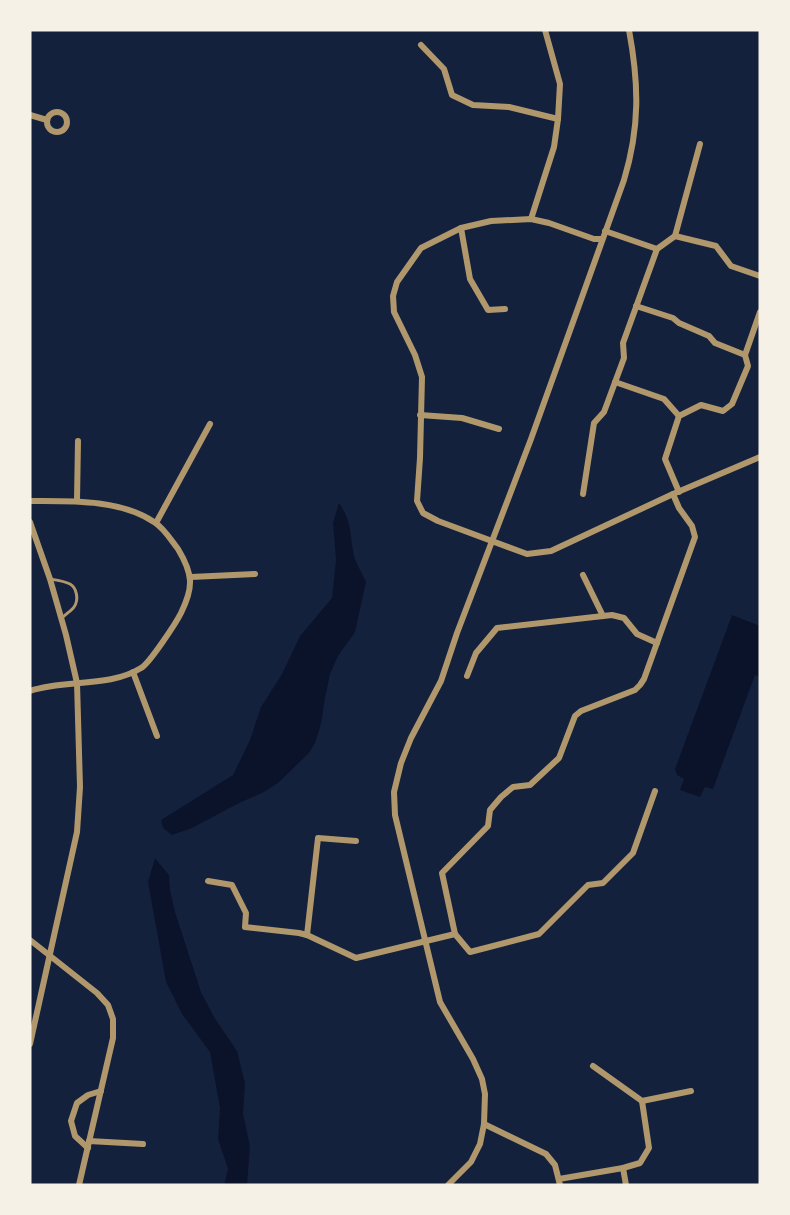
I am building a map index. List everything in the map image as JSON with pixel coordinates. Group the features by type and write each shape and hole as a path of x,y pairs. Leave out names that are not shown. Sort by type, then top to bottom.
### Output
{"street":[{"path":"531,219 554,147 558,119 560,84 545,30"},
{"path":"448,1185 471,1162 480,1144 484,1124 485,1094 482,1079 473,1059 440,1002 395,815 394,792 401,763 411,738 441,681 531,439 629,164 636,126 637,101 635,66 629,30"},
{"path":"422,45 444,69 452,95 473,105 509,107 558,119"},
{"path":"30,115 47,120"},
{"path":"583,494 594,423 604,412 624,358 623,344 657,249 675,236 700,144"},
{"path":"602,239 594,239 531,219 491,221 461,228 421,248 397,282 393,296 394,312 415,355 422,377 417,501 423,513 438,521 527,554 550,551 760,457"},
{"path":"461,228 470,279 488,310 505,309"},
{"path":"605,231 657,249"},
{"path":"675,236 716,246 731,266 760,276"},
{"path":"636,306 673,318 709,336 715,344 745,355"},
{"path":"655,791 633,853 603,883 588,885 539,934 471,952 455,934 442,873 488,826 490,810 501,797 513,786 530,785 559,758 575,716 581,711 635,690 640,685 695,537 692,526 680,508 665,459 679,416 701,405 723,411 732,404 748,366 745,355 760,312"},
{"path":"615,382 664,399 679,416"},
{"path":"420,415 462,418 499,429"},
{"path":"156,523 210,424"},
{"path":"78,441 78,500"},
{"path":"30,501 78,500 112,505 140,514 156,523 171,539 181,554 191,577 187,600 177,621 143,667 121,677 30,690"},
{"path":"30,522 50,579 77,683 80,786 78,825 30,1044"},
{"path":"191,577 255,574"},
{"path":"582,574 603,616"},
{"path":"467,676 476,653 497,628 612,615 624,618 637,634 657,643"},
{"path":"133,672 157,736"},
{"path":"307,935 318,838 356,841"},
{"path":"208,881 232,885 246,913 245,927 307,935 356,958 455,934"},
{"path":"30,940 98,993 108,1005 112,1019 113,1038 79,1185"},
{"path":"484,1124 546,1154 555,1165 560,1182 640,1163 649,1148 642,1101 593,1066"},
{"path":"101,1091 88,1095 77,1103 71,1120 75,1136 88,1144 143,1144"},
{"path":"642,1101 691,1091"},
{"path":"623,1168 626,1185"}],"lane":[{"path":"50,579 68,583 76,592 77,599 74,607 61,618"}],"water":[{"path":"339,503 349,525 355,559 366,582 355,632 338,656 330,674 321,724 315,743 309,753 278,783 192,828 172,835 163,828 161,820 233,775 250,740 261,707 282,674 300,636 332,598 336,560 333,523"},
{"path":"732,615 760,626 760,677 755,675 713,789 705,787 700,797 680,790 684,779 677,775 675,769"},
{"path":"155,858 169,875 175,912 201,992 214,1017 237,1051 245,1083 243,1114 250,1146 247,1185 224,1185 228,1169 218,1139 220,1108 210,1052 182,1014 166,982 148,882"}]}
